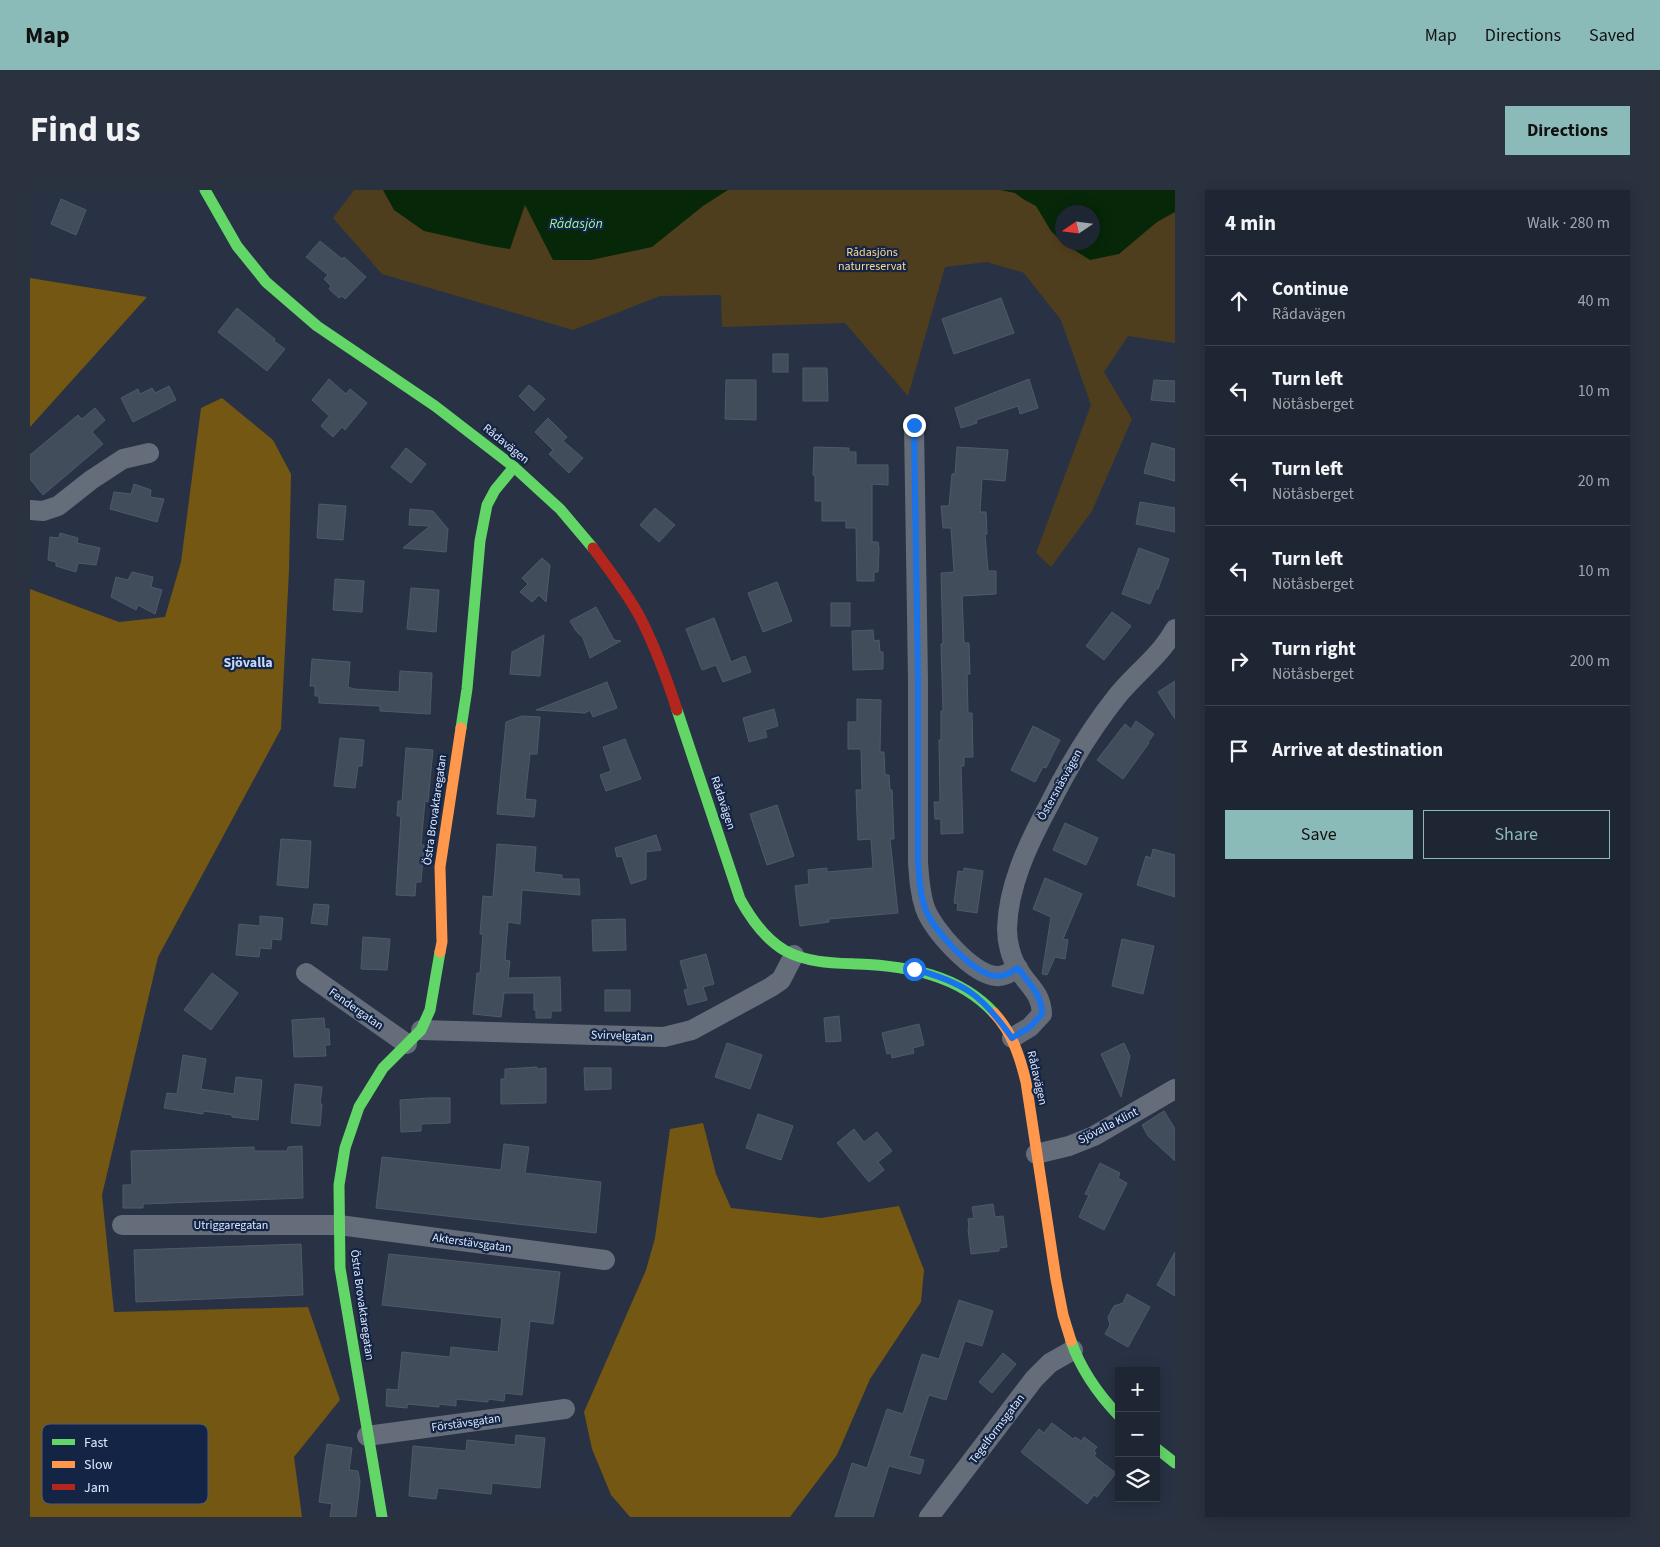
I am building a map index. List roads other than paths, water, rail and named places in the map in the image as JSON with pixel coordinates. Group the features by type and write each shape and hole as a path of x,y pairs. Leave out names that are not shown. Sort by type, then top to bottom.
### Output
{"street":[{"name":"Rådavägen","path":"205,190 237,246 266,282 317,326 435,406 514,467 560,509 591,545 613,575 640,618 665,674 740,899 752,921 765,936 794,955 822,961 914,969 939,976 955,982 972,993 997,1016 1012,1038 1020,1058 1028,1093 1058,1296 1073,1350 1085,1375 1104,1402 1115,1412"},
{"path":"914,425 918,680 918,862 921,892 925,909 934,926 946,942 971,963 984,972 997,977 1018,968"},
{"path":"30,510 44,511 58,506 91,480 123,460 149,453"},
{"name":"Östra Brovaktaregatan","path":"382,1517 340,1268 339,1185 345,1148 359,1107 383,1068 421,1030 430,1010 442,942 440,867 467,689 480,541 487,505 495,490 514,467"},
{"name":"Östersnäsvägen","path":"1012,1038 1030,1027 1042,1014 1042,1006 1038,994 1018,968 1010,949 1007,929 1011,896 1033,835 1069,765 1089,734 1120,693 1162,650 1175,629"},
{"name":"Svirvelgatan","path":"421,1030 664,1037 680,1034 692,1030 771,987 785,976 794,955"},
{"name":"Fendergatan","path":"306,973 407,1044"},
{"name":"Sjövalla Klint","path":"1036,1154 1069,1146 1094,1136 1175,1089"},
{"name":"Utriggaregatan","path":"122,1226 340,1225"},
{"name":"Akterstävsgatan","path":"340,1225 605,1260"},
{"name":"Tegelformsgatan","path":"929,1517 1034,1379 1050,1363 1073,1350"},
{"name":"Förstävsgatan","path":"367,1436 565,1409"},
{"path":"1160,1451 1175,1464"}],"water":[{"name":"Rådasjön","path":"383,190 728,190 703,206 652,247 591,260 553,260 525,205 510,249 424,231 394,210"},
{"path":"1000,190 1175,190 1175,212 1157,222 1119,254 1090,260 1074,250 1100,250 1100,205 1055,205 1055,235 1036,206 1015,193"}],"district":[{"name":"Sjövalla","path":"248,663"}],"park label":[{"name":"Rådasjöns naturreservat","path":"872,259"}]}
